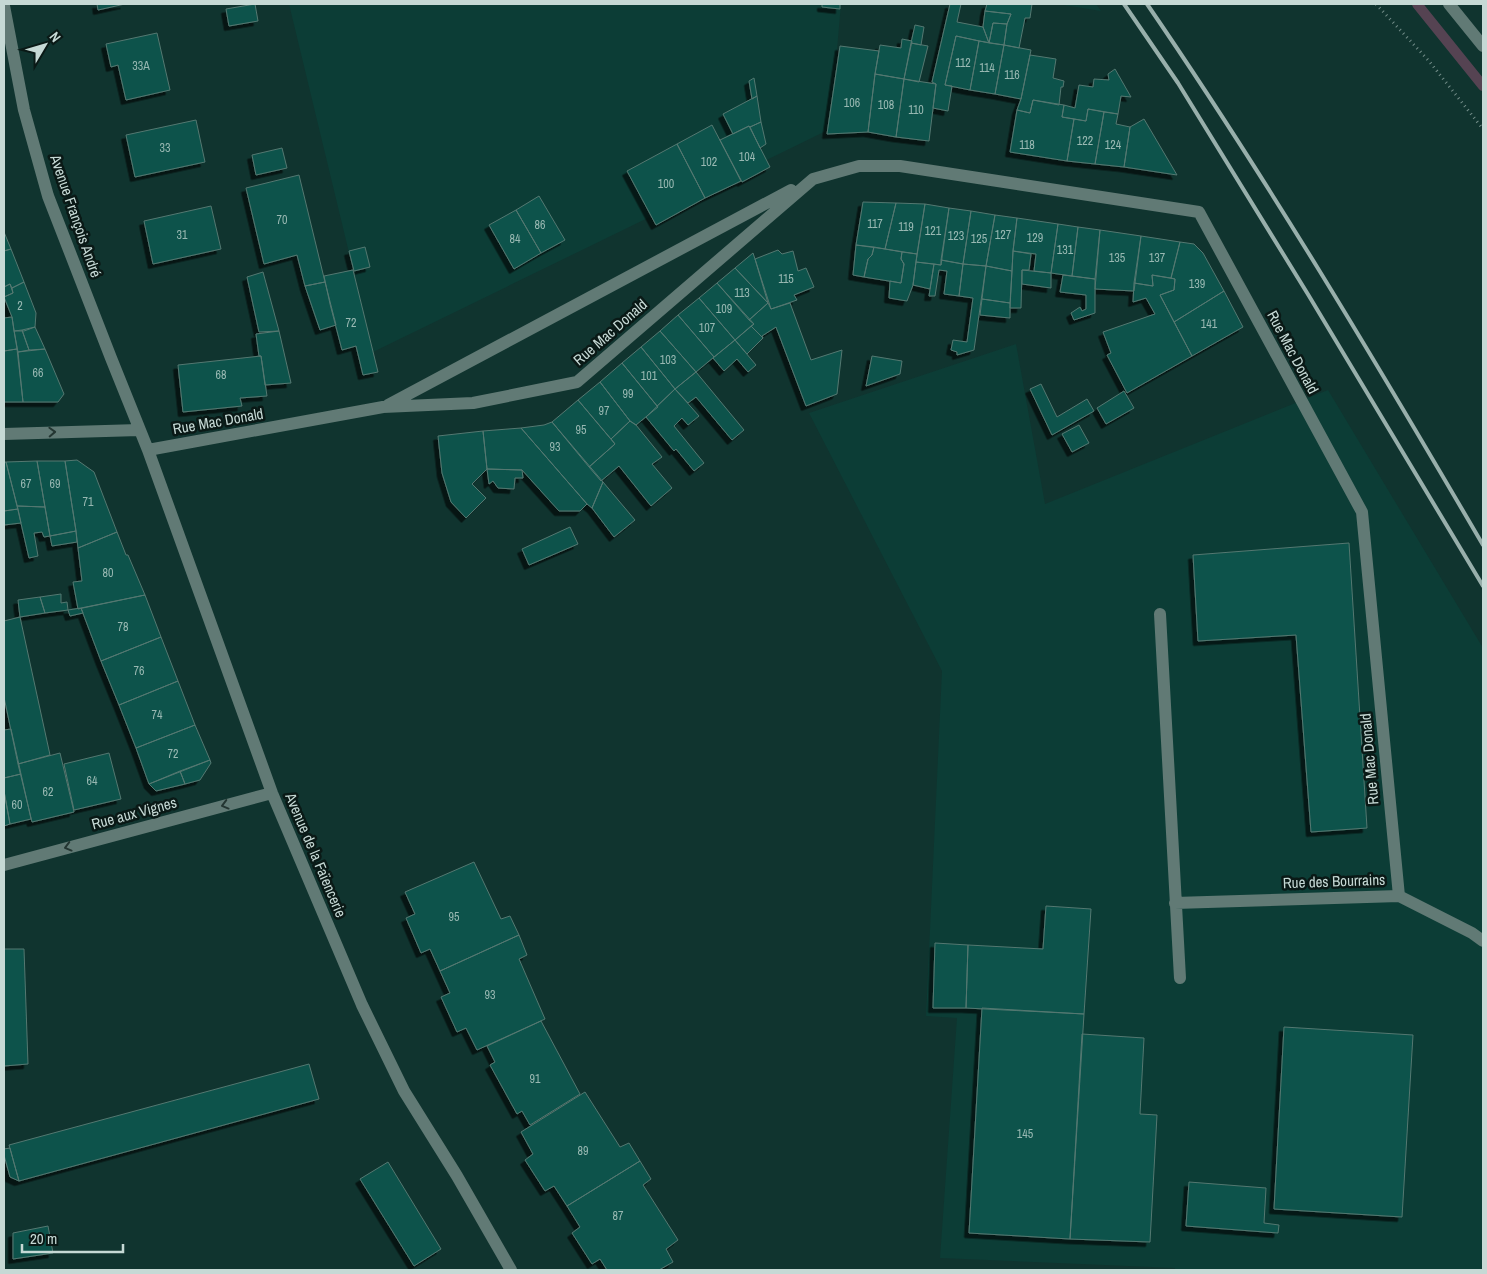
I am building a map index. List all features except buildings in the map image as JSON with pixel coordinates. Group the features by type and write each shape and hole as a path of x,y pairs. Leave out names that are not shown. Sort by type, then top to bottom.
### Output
{"street":[{"path":"1449,4 1483,46"},
{"name":"Avenue François André","path":"4,6 24,110 48,196 139,430"},
{"name":"Rue Mac Donald","path":"383,407 813,179 859,166 900,166 1199,212 1362,512 1399,896"},
{"name":"Rue Mac Donald","path":"148,450 383,407 473,403 577,382 813,179"},
{"path":"4,434 139,430"},
{"name":"Avenue de la Faïencerie","path":"139,430 148,450 272,793 362,1005 404,1091 457,1176 510,1270"},
{"path":"1160,614 1180,978"},
{"name":"Rue aux Vignes","path":"4,865 272,793"},
{"name":"Rue des Bourrains","path":"1175,903 1399,896 1472,933 1483,942"}],"path":[{"path":"1376,4 1429,61 1483,129"}],"shaded area":[{"path":"289,4 841,4 830,129 373,352"},
{"path":"1057,4 1096,4 1101,11"},
{"path":"1016,344 1045,504 1328,390 1483,648 1483,1270 1175,1270 1175,1268 940,1258 957,1018 926,1016 942,671 809,413"}],"waterway":[{"path":"1417,4 1483,86"}],"railway":[{"path":"1124,4 1178,83 1309,296 1483,586"},
{"path":"1147,4 1278,204 1483,545"}]}
